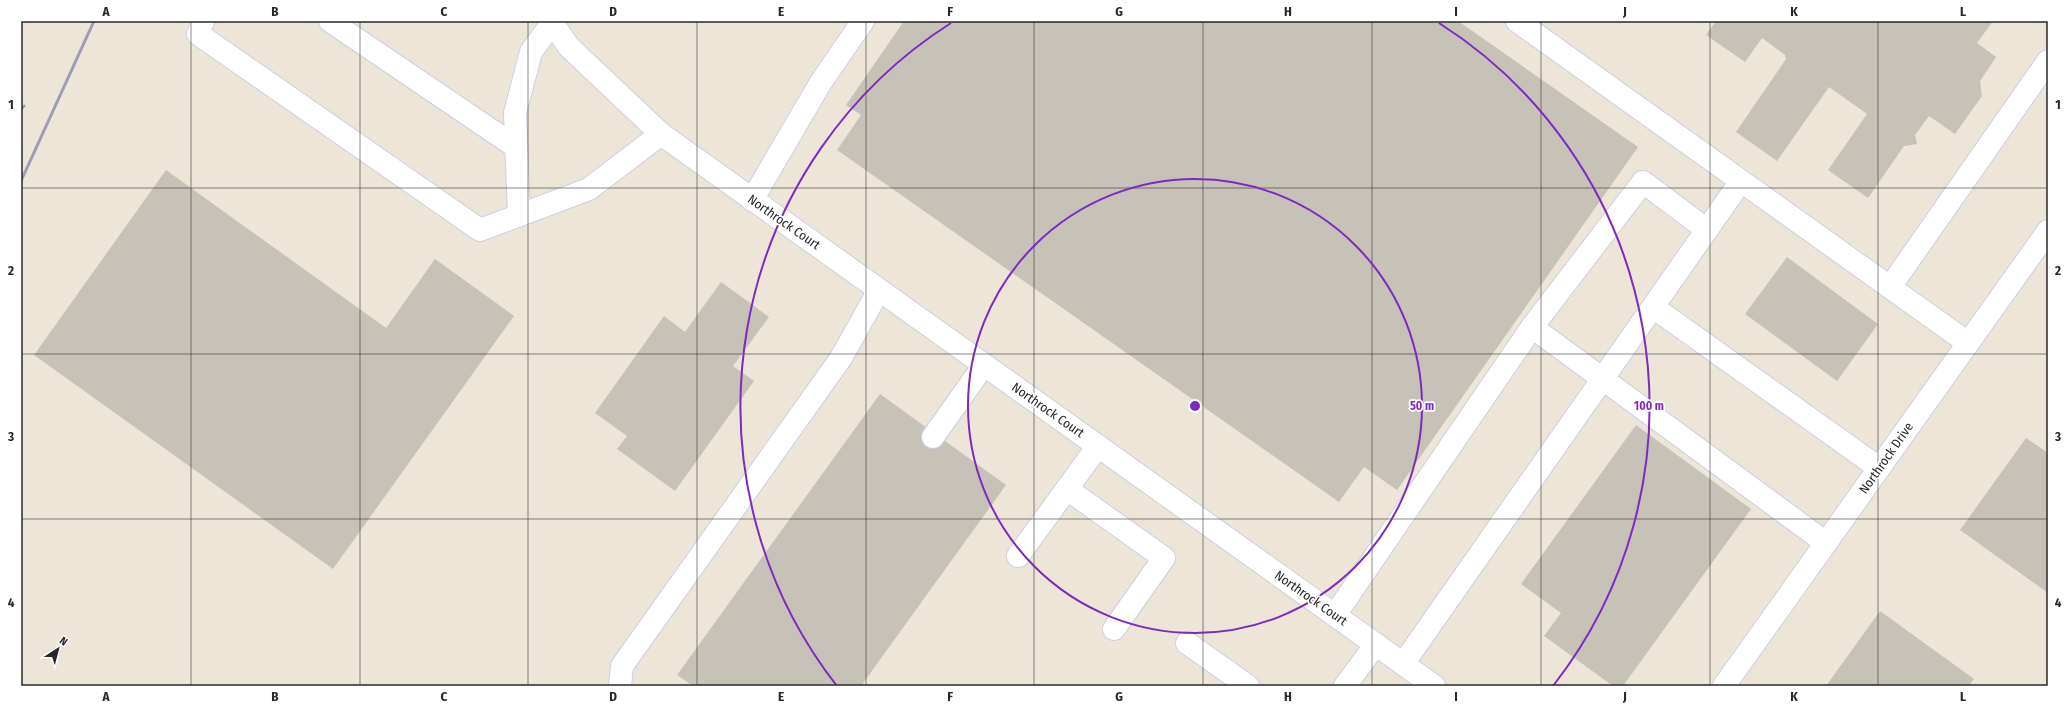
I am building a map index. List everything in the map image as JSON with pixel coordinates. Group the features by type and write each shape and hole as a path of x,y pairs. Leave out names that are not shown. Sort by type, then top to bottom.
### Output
{"street":[{"path":"203,21 198,34 480,230 590,189 661,134"},
{"path":"330,21 516,147"},
{"path":"752,200 821,82 863,21"},
{"path":"1517,21 1968,343"},
{"path":"519,215 515,113 531,52 552,22"},
{"name":"Northrock Court","path":"552,22 568,47 661,134 1434,686"},
{"path":"1890,287 2048,61"},
{"path":"1403,664 1741,181"},
{"path":"1335,615 1532,327 1643,182 1707,230"},
{"name":"Northrock Drive","path":"1724,686 2048,231"},
{"path":"620,686 622,666 840,358 879,290"},
{"path":"1653,307 1879,468"},
{"path":"1532,327 1826,543"},
{"path":"933,437 984,365"},
{"path":"1018,556 1098,446"},
{"path":"1066,489 1164,558 1114,629"},
{"path":"1187,643 1248,686"},
{"path":"1346,686 1376,644"}],"building":[{"path":"904,21 1458,21 1638,147 1397,490 1364,467 1339,502 837,150 861,115 846,105"},
{"path":"1716,21 1993,21 1977,43 1996,57 1980,81 1982,96 1955,134 1929,116 1915,135 1917,144 1904,146 1868,198 1828,170 1867,114 1829,87 1777,161 1736,132 1786,59 1785,55 1762,38 1745,62 1706,35"},
{"path":"166,170 386,328 435,259 514,316 333,569 34,355"},
{"path":"1787,257 1878,324 1837,381 1745,314"},
{"path":"721,282 769,317 733,366 754,381 675,491 617,449 627,436 595,413 664,316 685,332"},
{"path":"880,394 1006,485 861,686 693,686 677,675"},
{"path":"1636,425 1751,509 1623,686 1613,686 1544,636 1561,613 1521,584"},
{"path":"2026,438 2048,453 2048,593 1960,530"},
{"path":"1880,611 1974,679 1969,686 1826,686"}],"railway":[{"path":"21,181 94,21"},
{"path":"21,109 24,106"}]}
